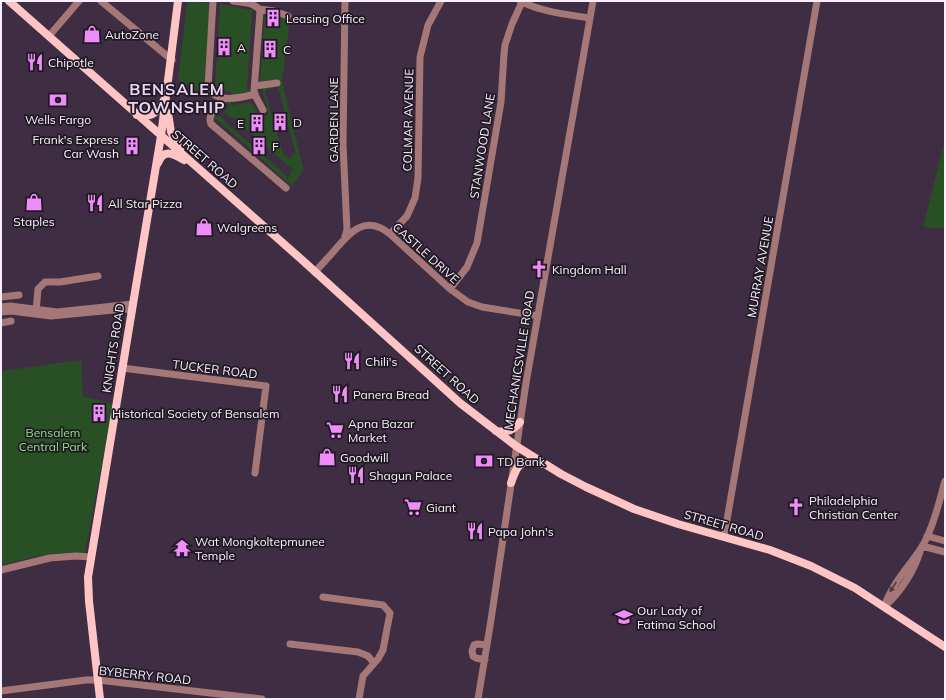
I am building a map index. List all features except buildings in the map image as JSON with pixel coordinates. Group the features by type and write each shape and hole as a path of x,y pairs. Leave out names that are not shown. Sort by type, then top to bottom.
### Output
{"main road":[{"name":"STREET ROAD","path":"9,1 315,272 460,403 516,446 545,465 586,487 634,509 678,524 770,550 842,580 945,647"},
{"name":"KNIGHTS ROAD","path":"100,699 88,588 91,557 162,136 178,1"},
{"path":"138,115 148,116 156,113 167,94"},
{"path":"167,94 168,118 171,132 176,144 190,162"},
{"path":"156,166 162,155 169,153 190,162"},
{"path":"495,430 504,432 510,430 520,422"},
{"path":"511,483 517,467 522,463 531,462 545,465"}],"street":[{"path":"49,36 79,1"},
{"path":"101,1 172,60"},
{"path":"213,1 208,88 211,92 224,98 235,99 255,90 277,84"},
{"path":"233,1 255,5 259,10 255,90 263,110"},
{"name":"GARDEN LANE","path":"345,1 343,144 347,230 345,238"},
{"name":"COLMAR AVENUE","path":"390,234 407,216 415,198 418,178 420,57 428,25 441,1"},
{"name":"MECHANICSVILLE ROAD","path":"478,699 516,446 593,1"},
{"name":"MURRAY AVENUE","path":"724,537 817,1"},
{"path":"521,2 546,11 589,18"},
{"name":"STANWOOD LANE","path":"450,289 467,267 476,248 501,102 505,45 521,2"},
{"path":"259,10 274,11 288,16"},
{"path":"224,98 209,118 211,124 286,188"},
{"name":"CASTLE DRIVE","path":"315,272 353,230 367,226 382,228 459,296 476,305 538,316"},
{"path":"36,312 38,289 45,282 60,282 98,276"},
{"path":"1,297 19,295"},
{"path":"1,307 10,306 36,312"},
{"path":"1,312 57,312 132,307"},
{"path":"1,323 11,321"},
{"name":"TUCKER ROAD","path":"122,368 266,386 255,473"},
{"path":"884,607 894,598 915,567 945,481"},
{"path":"927,536 945,542"},
{"path":"922,546 945,552"},
{"path":"1,570 50,558 76,556 91,557"},
{"path":"323,597 383,605 390,613 383,650 381,655 363,676 359,699"},
{"path":"290,644 358,652 368,656 374,663"},
{"path":"485,660 473,656 472,651 474,645 487,645"},
{"name":"BYBERRY ROAD","path":"1,691 81,680 98,680 262,699"}],"green space":[{"path":"188,1 208,3 211,9 205,93 198,107 192,101 199,104 203,95 195,92 193,98 191,97 195,89 178,80"},
{"path":"220,4 252,10 252,6 256,11 252,11 247,90 251,91 232,96 231,92 222,89 221,93 211,88 215,88"},
{"path":"265,12 290,19 282,82 303,167 301,174 292,186 286,181 288,177 285,180 216,119 213,121 214,115 218,117 229,106 226,103 230,100 232,105 251,102 262,118 269,114 261,87 275,85 275,87 265,91 284,157 287,155 288,159 292,158 292,155 296,154 278,88 279,83 260,83","holes":["224,112 230,117 231,116 293,170 288,177 225,122 226,121 220,116"]},
{"path":"945,139 945,229 923,227"},
{"name":"Bensalem Central Park","path":"81,360 83,396 113,404 85,553 38,556 1,565 1,371"}],"place":[{"name":"Leasing Office","path":"273,18"},
{"name":"AutoZone","path":"92,34"},
{"name":"A","path":"224,47"},
{"name":"C","path":"270,49"},
{"name":"Chipotle","path":"35,62"},
{"name":"Wells Fargo","path":"58,100"},
{"name":"D","path":"280,122"},
{"name":"E","path":"257,123"},
{"name":"Frank's Express Car Wash","path":"132,146"},
{"name":"F","path":"259,146"},
{"name":"Staples","path":"34,202"},
{"name":"All Star Pizza","path":"95,203"},
{"name":"Walgreens","path":"204,227"},
{"name":"Kingdom Hall","path":"539,269"},
{"name":"Chili's","path":"352,361"},
{"name":"Panera Bread","path":"340,394"},
{"name":"Historical Society of Bensalem","path":"99,413"},
{"name":"Apna Bazar Market","path":"335,430"},
{"name":"Goodwill","path":"327,457"},
{"name":"TD Bank","path":"484,461"},
{"name":"Shagun Palace","path":"356,475"},
{"name":"Giant","path":"413,507"},
{"name":"Philadelphia Christian Center","path":"796,507"},
{"name":"Papa John's","path":"475,531"},
{"name":"Wat Mongkoltepmunee Temple","path":"182,548"},
{"name":"Our Lady of Fatima School","path":"624,617"}],"district":[{"name":"BENSALEM TOWNSHIP","path":"177,98"}]}
